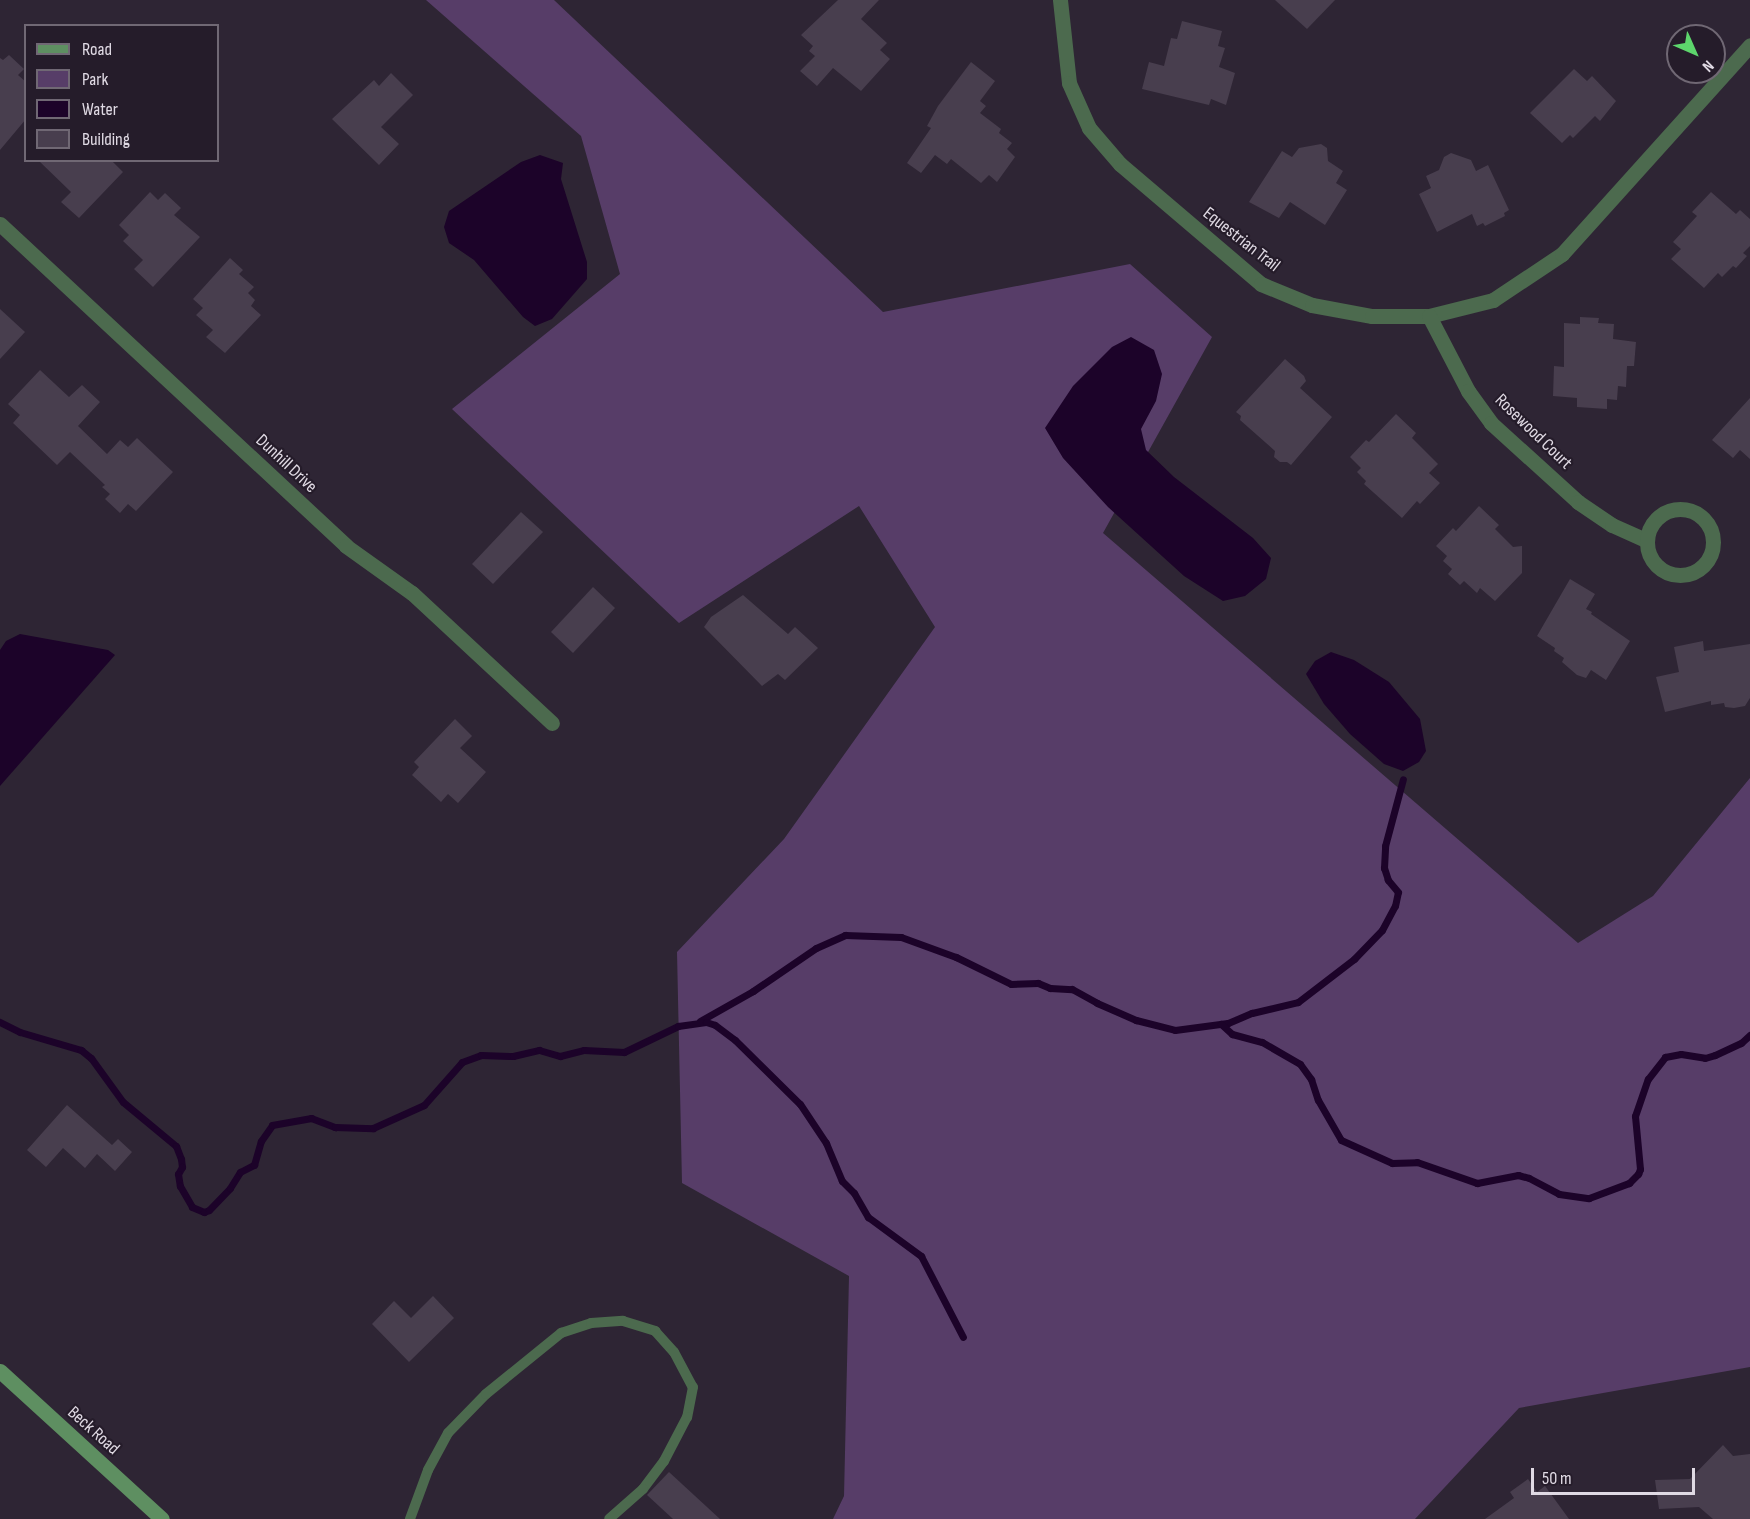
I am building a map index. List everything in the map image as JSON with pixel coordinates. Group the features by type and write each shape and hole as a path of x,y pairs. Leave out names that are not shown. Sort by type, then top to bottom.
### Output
{"main road":[{"name":"Beck Road","path":"0,1371 162,1519"}],"street":[{"name":"Equestrian Trail","path":"1060,0 1070,83 1089,128 1120,164 1261,284 1312,305 1372,316 1429,316 1493,300 1562,254 1750,45"},
{"name":"Dunhill Drive","path":"0,224 346,546 412,593 552,723"},
{"name":"Rosewood Court","path":"1429,316 1468,391 1491,423 1578,502 1612,525 1647,540"},
{"path":"1682,509 1702,517 1710,529 1712,549 1697,570 1675,574 1658,566 1650,556 1647,540 1649,528 1657,518 1669,511 1682,509"}],"lane":[{"path":"410,1519 428,1470 448,1433 486,1394 561,1333 591,1323 623,1321 655,1331 674,1352 693,1388 687,1418 664,1461 643,1489 609,1519"}],"green space":[{"path":"426,0 554,0 883,312 1130,264 1212,337 1103,533 1578,943 1653,896 1750,778 1750,1367 1519,1408 1415,1519 833,1519 844,1496 849,1276 682,1183 677,952 784,839 935,627 859,506 679,623 452,409 620,274 581,136"}],"water":[{"path":"540,155 563,163 561,179 587,262 587,279 552,319 535,326 523,317 474,260 449,243 444,227 449,211 521,162"},
{"path":"1131,337 1154,350 1162,374 1156,401 1141,429 1146,450 1174,477 1253,538 1271,558 1266,579 1245,596 1223,601 1184,576 1108,507 1063,458 1045,428 1073,386 1112,347"},
{"path":"20,634 108,650 115,655 0,786 0,650 6,641"},
{"path":"1331,652 1354,660 1389,682 1420,719 1426,751 1419,762 1403,771 1384,764 1350,734 1324,704 1306,674 1315,661"}],"building":[{"path":"838,0 879,0 861,19 887,43 880,50 890,59 861,91 833,68 817,86 800,71 815,56 809,51 813,46 801,35"},
{"path":"1275,0 1335,0 1307,29"},
{"path":"1182,21 1222,31 1218,46 1225,48 1219,67 1235,73 1226,105 1211,99 1209,105 1142,89 1149,62 1164,66 1171,38 1177,39"},
{"path":"9,55 24,69 18,75 24,80 24,121 0,150 0,58 3,60"},
{"path":"971,62 995,81 980,101 986,106 980,113 1001,129 999,133 1012,143 1007,149 1015,157 997,182 989,175 981,183 951,159 947,164 935,155 921,173 907,163 931,128 927,126 938,106"},
{"path":"1574,69 1587,81 1592,76 1616,101 1600,121 1595,116 1573,138 1570,135 1562,143 1530,113"},
{"path":"391,73 413,95 381,127 399,144 379,165 332,119 374,80 379,86"},
{"path":"1321,144 1327,148 1328,161 1343,171 1336,183 1347,190 1325,225 1290,202 1279,218 1249,202 1282,151 1292,157 1299,148"},
{"path":"1451,153 1471,160 1476,171 1488,165 1509,210 1504,213 1505,216 1485,226 1483,223 1477,226 1472,214 1437,232 1419,194 1431,188 1426,176 1439,170 1444,157"},
{"path":"40,162 113,162 123,172 79,218 61,202 71,192"},
{"path":"150,192 158,200 165,193 181,208 174,215 200,237 153,287 134,269 143,260 123,241 129,235 119,225"},
{"path":"1711,192 1736,214 1740,210 1750,219 1750,246 1743,253 1747,256 1736,268 1733,266 1722,277 1718,273 1704,288 1671,259 1681,249 1673,242 1697,216 1692,212"},
{"path":"230,258 243,270 239,274 254,287 248,293 255,300 251,306 261,315 225,353 206,337 213,330 196,315 203,308 193,299"},
{"path":"0,309 25,332 0,359"},
{"path":"1580,317 1599,318 1598,323 1614,324 1613,339 1636,342 1634,366 1627,366 1626,387 1618,386 1617,400 1607,399 1607,409 1577,407 1577,398 1553,396 1554,366 1564,367 1564,323 1580,324"},
{"path":"1285,359 1304,376 1306,381 1300,388 1332,417 1291,465 1287,462 1280,462 1274,457 1275,451 1240,420 1241,416 1236,412"},
{"path":"40,370 69,397 82,385 100,402 78,426 107,454 120,440 128,447 137,438 173,472 136,511 128,504 120,513 105,499 110,494 102,487 105,485 70,452 57,465 13,423 20,415 8,404"},
{"path":"1750,398 1750,459 1740,450 1733,458 1712,440"},
{"path":"1396,414 1416,433 1412,438 1438,464 1429,473 1440,483 1420,504 1417,501 1402,518 1364,484 1366,481 1357,472 1361,468 1350,457 1366,440 1369,442"},
{"path":"1479,506 1499,525 1495,529 1513,547 1522,546 1522,573 1495,601 1480,588 1477,593 1464,581 1460,585 1448,574 1452,569 1443,561 1447,556 1436,546 1453,528 1456,531"},
{"path":"521,512 543,532 493,584 472,564"},
{"path":"1570,579 1595,594 1586,609 1630,641 1606,680 1591,670 1586,678 1577,675 1562,662 1564,658 1554,651 1555,648 1537,636"},
{"path":"593,587 615,608 573,653 551,632"},
{"path":"743,595 788,634 795,627 818,648 785,680 778,674 762,686 704,627 711,617"},
{"path":"1703,641 1704,651 1750,644 1750,698 1745,706 1734,708 1725,707 1724,703 1711,705 1711,701 1665,712 1656,677 1679,672 1674,647"},
{"path":"455,719 472,736 460,748 486,772 458,803 448,794 441,802 412,775 419,767 414,762"},
{"path":"67,1105 112,1145 118,1139 132,1152 115,1171 97,1154 85,1168 63,1148 46,1167 27,1150"},
{"path":"433,1296 454,1318 409,1362 372,1324 394,1301 411,1318"},
{"path":"1723,1445 1733,1456 1750,1454 1750,1519 1713,1519 1699,1507 1659,1509 1655,1480 1690,1479"},
{"path":"669,1472 720,1519 673,1519 647,1495"},
{"path":"1528,1479 1537,1492 1545,1486 1569,1519 1485,1519 1514,1498 1510,1492"}],"waterway":[{"path":"700,1021 753,991 816,948 845,935 901,937 956,957 1011,984 1038,983 1050,988 1072,989 1136,1020 1175,1030 1228,1023 1252,1013 1298,1002 1354,959 1382,930 1395,906 1398,892 1388,880 1384,868 1385,846 1403,779"},
{"path":"0,1022 20,1032 81,1050 91,1058 123,1102 176,1146 182,1167 178,1174 180,1186 192,1207 204,1212 209,1210 230,1188 240,1172 254,1165 261,1141 272,1125 311,1118 335,1127 373,1128 424,1105 462,1062 481,1055 513,1056 539,1050 560,1056 584,1050 624,1052 678,1026 706,1022 715,1025 735,1040 800,1104 826,1143 842,1181 854,1193 868,1217 921,1256 963,1337"},
{"path":"1221,1024 1232,1034 1262,1042 1300,1064 1311,1079 1318,1100 1341,1140 1392,1163 1417,1162 1477,1183 1518,1175 1529,1178 1559,1194 1589,1198 1629,1183 1638,1174 1640,1169 1635,1116 1648,1079 1665,1057 1681,1054 1705,1058 1741,1043 1750,1035"}]}
